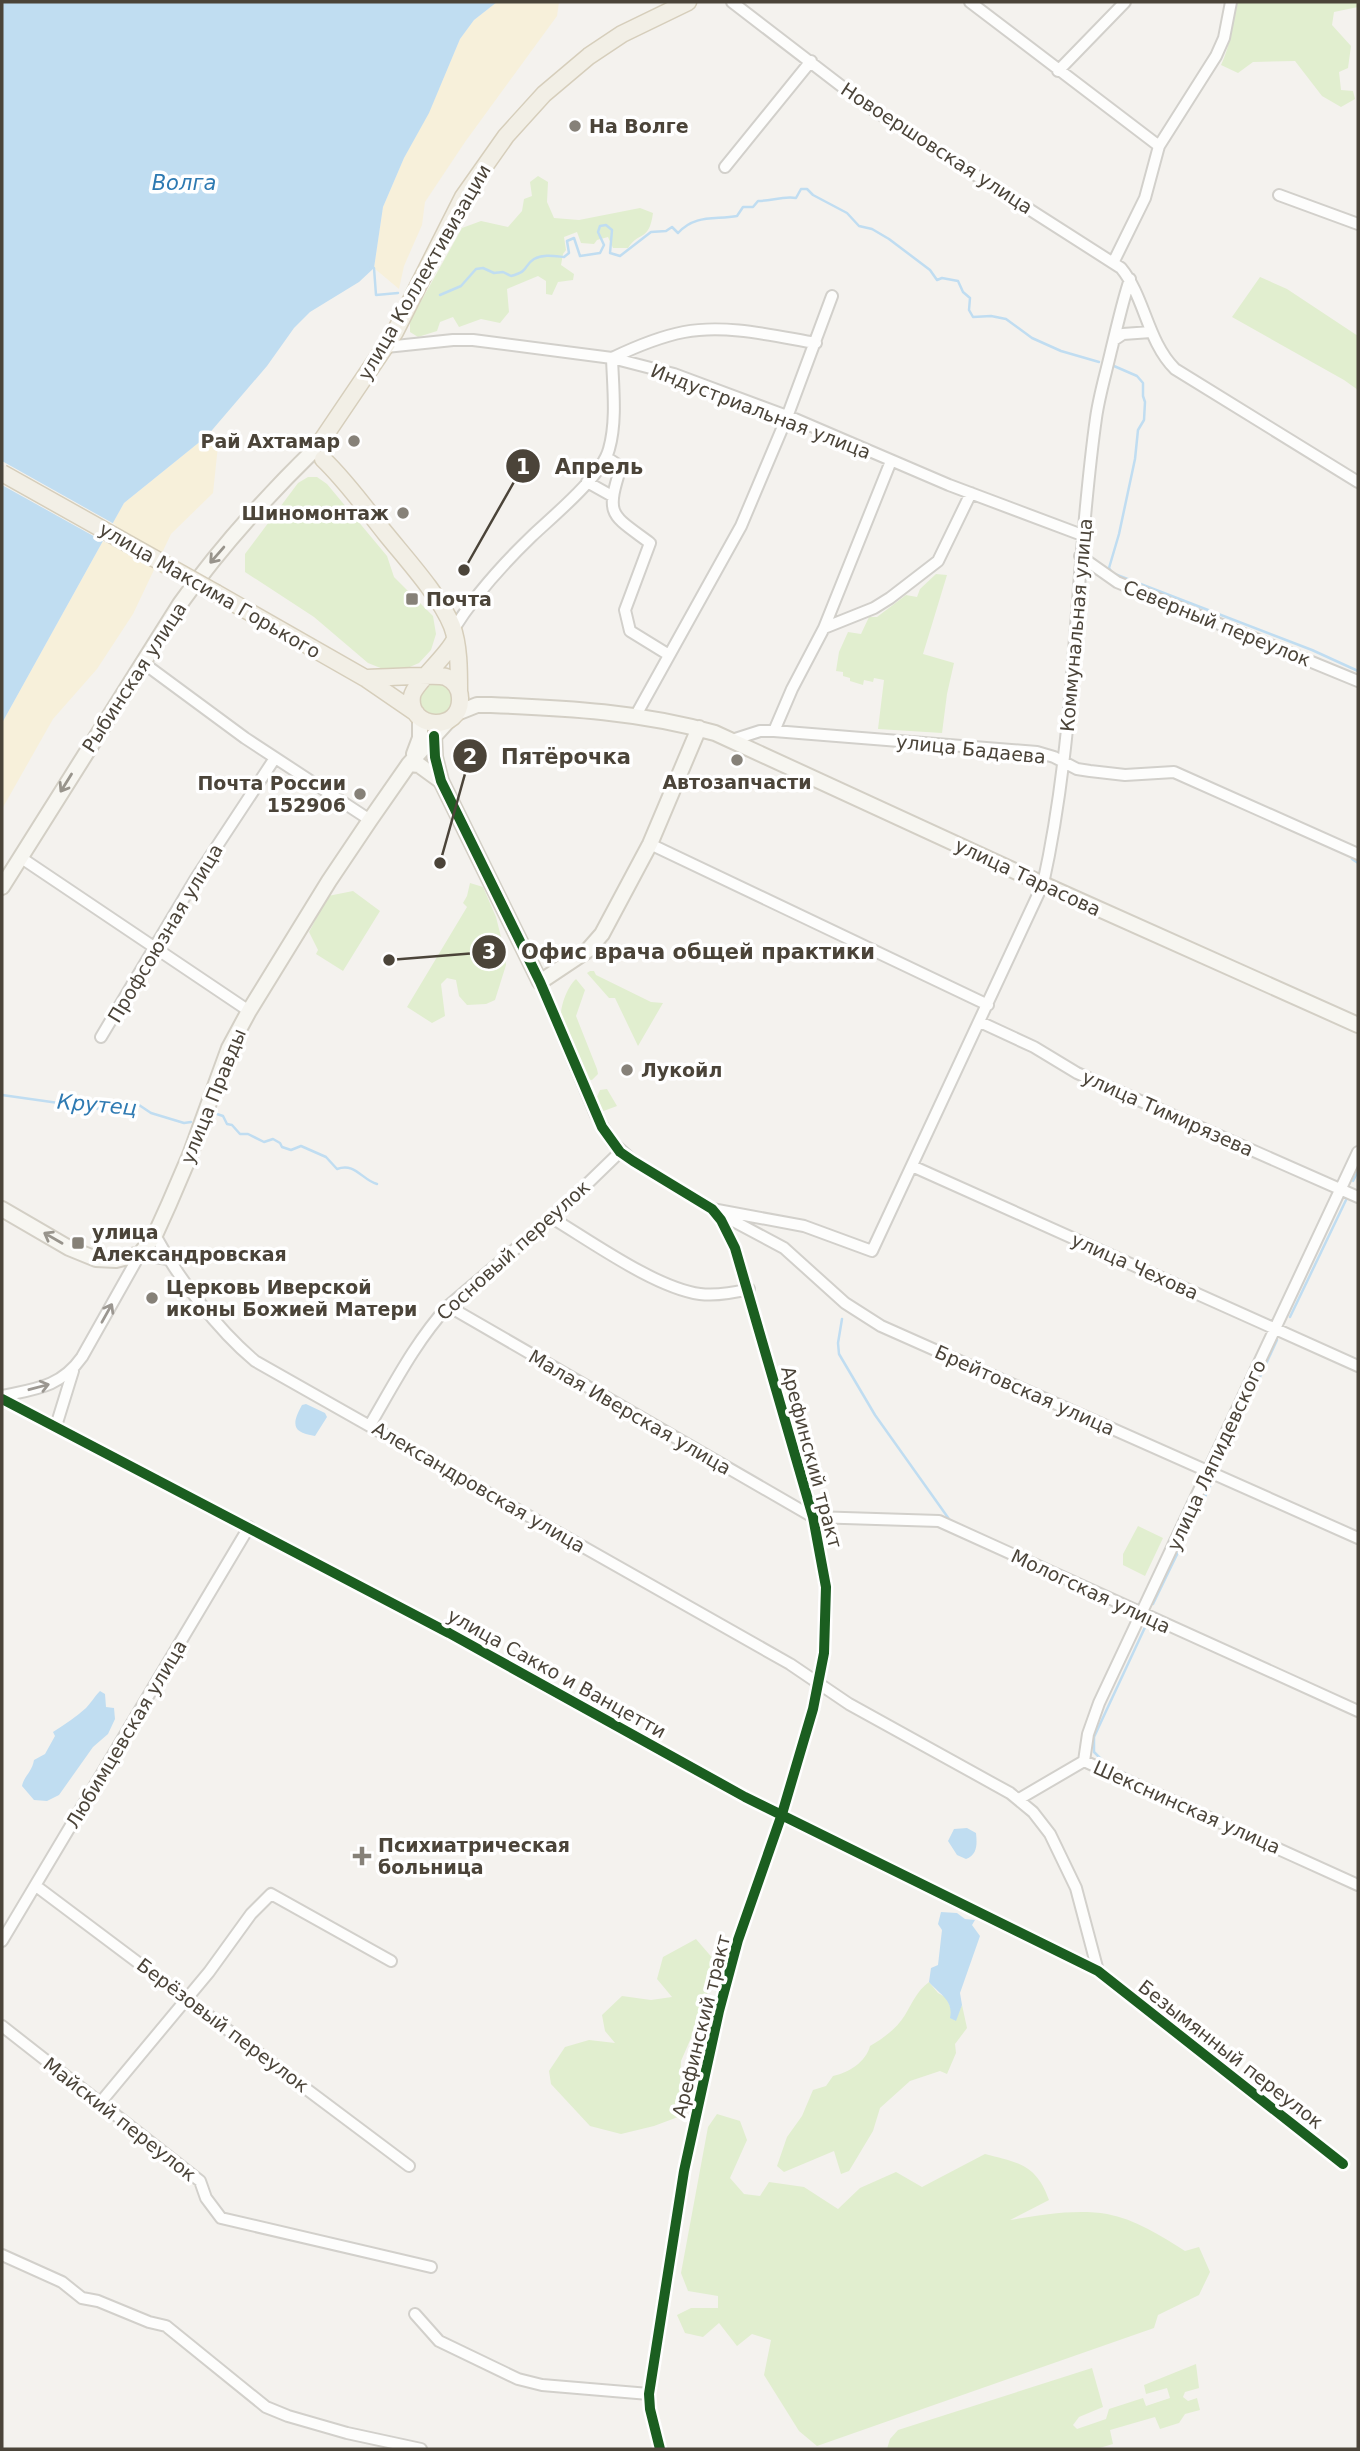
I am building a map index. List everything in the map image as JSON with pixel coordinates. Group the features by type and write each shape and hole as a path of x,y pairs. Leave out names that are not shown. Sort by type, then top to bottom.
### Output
{"main road":[{"name":"улица Коллективизации","path":"323,451 334,425 404,316 463,197 506,136 544,94 589,56 622,34 688,2"},
{"path":"323,451 419,575 446,615 454,636 460,693 452,717 437,724 418,715 365,678"},
{"name":"улица Максима Горького","path":"2,472 365,678"},
{"path":"418,715 412,696 417,685 448,653 454,636"},
{"path":"365,678 442,676 452,681 460,693"}],"street":[{"name":"Новоершовская улица","path":"732,2 866,105 1121,268 1130,279"},
{"path":"970,2 1159,146"},
{"path":"1058,71 1125,2"},
{"path":"1113,263 1145,198 1159,146 1216,56 1224,38 1231,2"},
{"path":"725,167 811,61"},
{"path":"1279,195 1358,224"},
{"path":"1130,279 1166,361 1358,482"},
{"name":"Коммунальная улица","path":"712,1209 804,1226 872,1251 1043,884 1065,763 1080,556 1096,417 1116,322 1130,279"},
{"path":"636,715 741,526 787,417 832,296"},
{"path":"454,636 473,601 532,536 549,523 587,482 606,457 612,434 612,358 652,341 688,331 743,331 816,343"},
{"path":"1114,340 1123,334 1151,331"},
{"name":"Индустриальная улица","path":"386,347 473,340 612,358 674,374 1082,535"},
{"name":"Рыбинская улица","path":"2,887 142,662 205,568 323,451"},
{"path":"606,457 621,467 612,496 612,510 650,543 625,610 630,631 669,655"},
{"path":"775,730 792,689 824,628 891,461"},
{"path":"587,482 612,496"},
{"path":"824,628 874,608 938,561 971,493"},
{"name":"Северный переулок","path":"1080,556 1117,582 1358,681"},
{"path":"142,662 275,758 370,820"},
{"path":"460,693 478,703 491,705"},
{"path":"452,717 477,705 491,705 636,715 699,728 650,844 602,934 588,950 540,982"},
{"name":"улица Правды","path":"409,764 420,738 418,715"},
{"name":"улица Правды","path":"56,1426 73,1371 140,1254 155,1235 190,1155 229,1048 249,1011 370,820 409,764 452,717"},
{"name":"улица Тарасова","path":"699,728 732,740 1043,884 1358,1025"},
{"name":"улица Бадаева","path":"732,740 760,731 775,730 1037,752 1077,769 1125,775 1174,772 1358,854"},
{"name":"Арефинский тракт","path":"434,736 435,757 441,781 540,982 596,1115 620,1152 712,1209 736,1248 813,1517 826,1587 827,1612 820,1682 782,1814 738,1940 719,2011 684,2171 649,2394 660,2449"},
{"name":"Профсоюзная улица","path":"101,1037 196,878 275,758"},
{"path":"409,764 419,765 441,781"},
{"path":"650,844 988,1005"},
{"path":"20,857 249,1011"},
{"name":"улица Тимирязева","path":"980,1022 1034,1047 1077,1073 1358,1197"},
{"name":"Сосновый переулок","path":"370,1425 407,1361 435,1320 552,1218 620,1152"},
{"name":"улица Ляпидевского","path":"1084,1761 1088,1734 1099,1703 1358,1152"},
{"name":"улица Чехова","path":"912,1166 1358,1366"},
{"path":"2,1209 69,1248 96,1259 116,1260 140,1254 167,1259"},
{"name":"Брейтовская улица","path":"712,1209 784,1248 845,1303 881,1326 1358,1538"},
{"path":"552,1218 654,1279 697,1294 713,1295 749,1289"},
{"name":"Александровская улица","path":"155,1235 167,1259 229,1337 254,1361 820,1682"},
{"name":"Малая Иверская улица","path":"448,1306 813,1517"},
{"path":"2,1398 46,1386 63,1379 73,1371"},
{"name":"улица Сакко и Ванцетти","path":"2,1398 453,1635 696,1771 1098,1971"},
{"name":"Мологская улица","path":"813,1517 939,1521 1358,1711"},
{"name":"Любимцевская улица","path":"2,1941 249,1527"},
{"path":"820,1682 849,1704 1019,1799 1042,1823 1062,1858 1081,1901 1098,1971"},
{"name":"Шекснинская улица","path":"1019,1799 1084,1761 1358,1885"},
{"name":"Берёзовый переулок","path":"36,1886 409,2166"},
{"path":"100,2103 209,1972 251,1914 271,1894 391,1961"},
{"name":"Безымянный переулок","path":"1098,1971 1343,2164"},
{"name":"Майский переулок","path":"2,2026 200,2181 206,2198 221,2218 431,2267"},
{"path":"2,2255 62,2282 82,2298 166,2326 266,2407 347,2433 421,2449"},
{"path":"415,2314 439,2341 518,2379 542,2385 649,2394"}],"green space":[{"path":"1235,2 1358,2 1358,7 1334,12 1332,25 1351,46 1348,68 1339,72 1341,90 1353,91 1355,99 1341,107 1322,96 1295,61 1253,62 1238,73 1221,65 1231,34"},
{"path":"538,176 548,182 547,202 554,218 579,220 640,208 653,213 649,228 628,248 613,248 608,237 597,240 594,244 581,243 577,232 564,237 566,250 561,265 574,274 573,280 558,282 552,295 546,294 546,281 538,276 507,289 509,312 500,323 481,319 459,327 453,317 440,322 437,331 418,337 410,332 410,321 462,228 481,221 508,227 522,211 524,199 532,196 530,182"},
{"path":"1260,277 1287,289 1358,336 1358,390 1232,317"},
{"path":"308,477 317,477 327,484 387,556 394,577 433,616 436,634 431,650 419,663 405,669 383,669 368,663 314,617 245,572 245,554 298,483"},
{"path":"936,574 947,575 923,654 954,663 942,733 878,729 884,680 864,680 863,685 850,681 850,678 843,676 843,672 836,671 839,652 848,632 861,634 869,617 877,617 906,595 917,597 920,589"},
{"path":"436,684 447,689 452,700 447,711 436,716 425,711 420,700 425,689"},
{"path":"470,883 483,887 496,917 506,965 495,1000 486,1004 467,1005 459,996 456,980 447,978 441,984 445,1016 432,1023 407,1007 467,907 463,903"},
{"path":"353,891 380,911 343,971 316,954 318,950 309,932 328,896"},
{"path":"590,971 651,1002 663,1003 638,1046 615,998 609,998 587,973"},
{"path":"576,979 585,990 576,1016 597,1069 598,1074 592,1080 586,1079 567,1037 561,1015 570,986"},
{"path":"607,1089 617,1106 601,1112 596,1099 600,1090"},
{"path":"1138,1526 1163,1538 1145,1576 1123,1565 1123,1554"},
{"path":"696,1939 715,1961 704,2008 681,2061 678,2117 621,2134 590,2126 551,2084 549,2071 565,2047 589,2040 615,2043 605,2031 602,2015 622,1996 651,2000 672,1997 657,1979 663,1957"},
{"path":"929,1982 938,1993 947,1998 955,2021 962,2005 967,2028 955,2044 956,2053 947,2074 940,2071 910,2081 880,2108 873,2131 849,2171 841,2174 834,2151 784,2172 777,2166 787,2137 802,2116 813,2090 826,2086 833,2076 860,2062 870,2046 898,2024 918,1993"},
{"path":"717,2114 740,2121 747,2140 730,2178 744,2194 760,2196 769,2182 804,2187 838,2209 860,2188 896,2172 922,2187 985,2154 1017,2163 1032,2172 1049,2200 1010,2220 1070,2212 1117,2216 1148,2229 1185,2251 1199,2247 1210,2272 1199,2295 1158,2315 1154,2328 817,2446 799,2431 764,2375 771,2340 752,2334 737,2346 719,2323 703,2337 685,2333 677,2315 691,2308 718,2308 718,2296 688,2291 681,2273 708,2127"},
{"path":"1196,2364 1199,2388 1185,2392 1183,2397 1188,2401 1197,2398 1200,2410 1185,2414 1179,2423 1160,2429 1155,2417 1110,2430 1113,2444 1096,2449 887,2449 890,2439 898,2430 1092,2368 1103,2407 1079,2417 1073,2425 1077,2429 1106,2419 1109,2409 1143,2398 1146,2406 1170,2398 1167,2388 1146,2394 1144,2385"}],"sand":[{"path":"497,2 559,2 557,16 465,142 425,202 422,225 404,266 399,289 374,268 383,207 404,158 429,112 460,39 474,20"},
{"path":"207,436 219,436 213,493 171,534 133,614 97,669 53,719 2,809 2,723 124,503"}],"water":[{"name":"Волга","path":"2,2 497,2 474,20 460,39 429,113 404,158 383,207 374,268 359,282 310,312 207,436 124,503 2,723"},
{"path":"306,1404 325,1413 327,1417 315,1436 301,1432 296,1426 299,1411 302,1405"},
{"path":"100,1691 105,1694 106,1707 114,1708 115,1719 108,1734 93,1747 59,1795 47,1801 34,1800 22,1786 34,1760 45,1754 55,1736 53,1732 86,1708"},
{"path":"967,1828 976,1833 976,1845 973,1855 966,1859 957,1855 948,1841 954,1829"},
{"path":"941,1912 957,1913 965,1919 975,1920 972,1925 980,1936 960,1993 962,2005 956,2021 950,2018 948,2002 929,1982 931,1968 938,1965 942,1930 938,1924"}],"pier":[{"path":"2,461 116,525 106,543 2,485"}],"waterway":[{"path":"440,295 461,286 476,269 483,268 511,276 524,270 537,257 564,257 569,253 567,241 574,238 580,256 600,253 604,245 598,232 600,226 606,225 612,230 610,253 620,256 651,232 666,231 672,227 678,233 698,220 737,216 743,207 753,207 758,201 796,198 801,189 807,189 847,213 859,226 872,229 889,239 930,270 937,280 942,278 958,281 963,292 970,298 969,310 973,317 1006,319 1032,338 1061,351 1099,362"},
{"path":"371,267 374,268 376,295 398,293"},
{"path":"1114,366 1137,376 1143,383 1145,402 1144,420 1138,430 1135,459 1109,568 1112,573 1312,650 1358,671"},
{"path":"1263,417 1272,423"},
{"path":"1352,859 1358,863"},
{"name":"Крутец","path":"2,1095 108,1110 125,1105 139,1105 151,1113 184,1123 191,1122"},
{"path":"217,1114 223,1116 227,1124 232,1125 240,1134 248,1134 264,1142 273,1139 282,1147 291,1150 301,1146 326,1157 337,1169 349,1168 377,1184"},
{"path":"1353,1181 1358,1171"},
{"path":"1290,1317 1346,1200"},
{"path":"842,1319 839,1354 875,1415 949,1519"},
{"path":"1218,1468 1277,1340"},
{"path":"1153,1604 1212,1482"},
{"path":"1120,1772 1108,1766 1094,1752 1094,1737 1147,1623"}],"cycle path":[{"path":"434,736 435,757 441,781 540,982 602,1127 620,1152 712,1209 721,1220 735,1248 813,1517 826,1587 824,1653 813,1709 782,1814 738,1940 719,2011 684,2171 649,2394 660,2449"},
{"path":"2,1399 449,1633 745,1797 1098,1971 1343,2164"}],"place":[{"name":"На Волге","path":"575,126"},
{"name":"Рай Ахтамар","path":"354,441"},
{"name":"Шиномонтаж","path":"403,513"},
{"name":"Апрель","path":"464,570"},
{"name":"Почта","path":"412,599"},
{"name":"Автозапчасти","path":"737,760"},
{"name":"Почта России 152906","path":"360,794"},
{"name":"Пятёрочка","path":"440,863"},
{"name":"Офис врача общей практики","path":"389,960"},
{"name":"Лукойл","path":"627,1070"},
{"name":"улица Александровская","path":"78,1243"},
{"name":"Церковь Иверской иконы Божией Матери","path":"152,1298"},
{"name":"Психиатрическая больница","path":"362,1856"}]}
